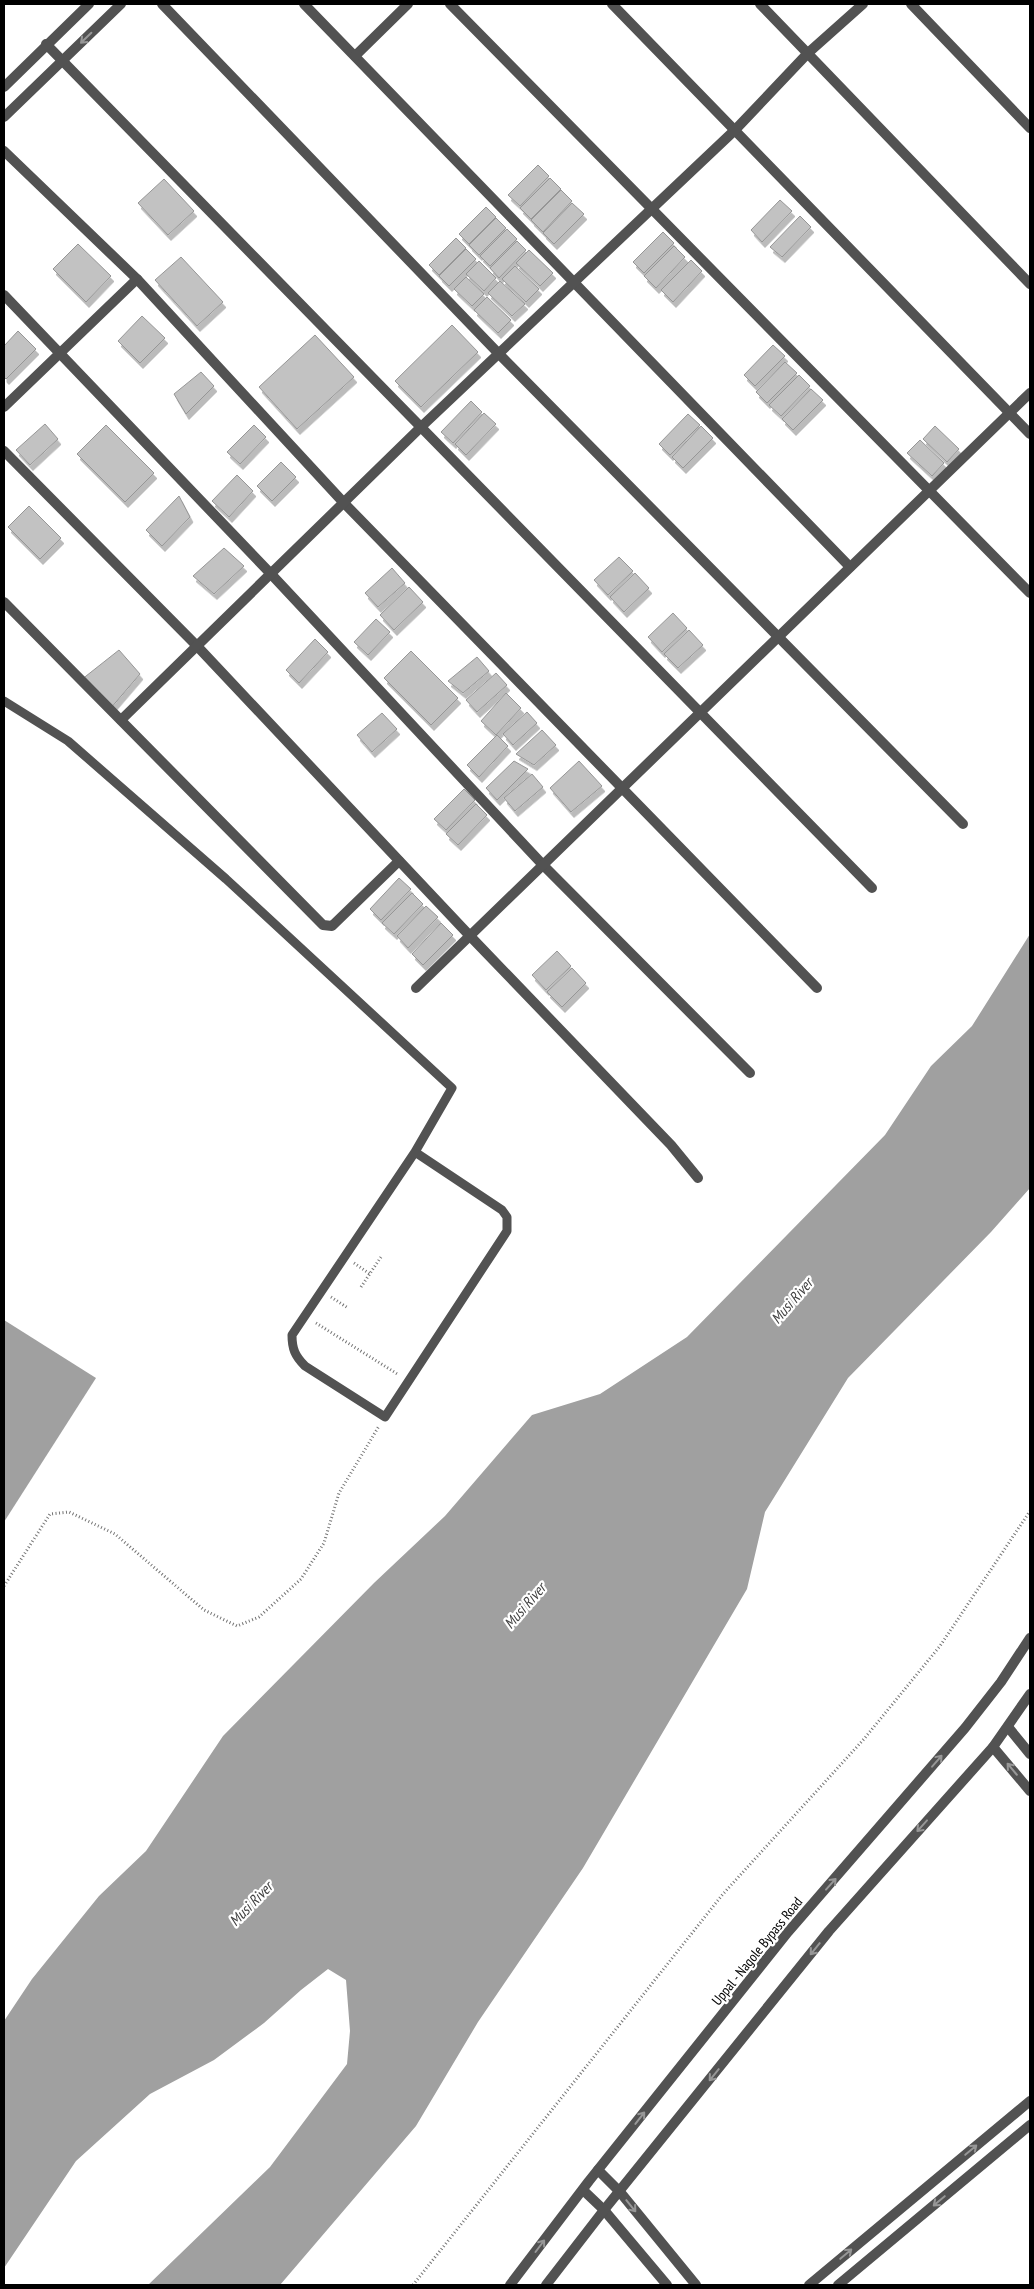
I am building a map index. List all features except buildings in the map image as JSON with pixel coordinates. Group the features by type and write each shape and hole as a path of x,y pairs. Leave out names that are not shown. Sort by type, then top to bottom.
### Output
{"street":[{"path":"4,86 89,4"},
{"path":"4,117 121,4"},
{"path":"162,4 499,354 963,824"},
{"path":"304,4 850,568"},
{"path":"355,56 408,4"},
{"path":"450,4 1030,593"},
{"path":"612,4 1030,434"},
{"path":"760,4 1030,284"},
{"path":"121,720 421,427 735,130 808,53 863,4"},
{"path":"911,4 1030,128"},
{"path":"46,44 872,888"},
{"path":"4,151 137,279 344,503 817,988"},
{"path":"4,407 137,279"},
{"path":"4,295 271,574 543,865 750,1073"},
{"path":"416,988 1030,392"},
{"path":"4,451 197,646 470,936 671,1145 698,1178"},
{"path":"4,602 323,925 332,926 399,861"},
{"name":"Uppal - Nagole Bypass Road","path":"510,2285 598,2170 788,1932 965,1728 1001,1682 1030,1638"},
{"path":"546,2285 604,2210 829,1931 993,1747 1030,1694"},
{"path":"1008,1727 1030,1754"},
{"path":"993,1747 1030,1791"},
{"path":"809,2285 1030,2100"},
{"path":"838,2285 1030,2125"},
{"path":"598,2170 620,2192 696,2285"},
{"path":"583,2190 604,2210 667,2285"}],"lane":[{"path":"4,701 68,741 226,879 452,1088 414,1152 292,1335 292,1347 296,1358 305,1366 385,1417 507,1230 508,1223 502,1210 414,1152"}],"path":[{"path":"345,1257 370,1274"},
{"path":"361,1287 381,1257"},
{"path":"322,1291 348,1308"},
{"path":"305,1316 408,1380"},
{"path":"4,1586 50,1514 70,1512 115,1534 204,1610 237,1626 259,1617 301,1579 324,1543 340,1493 385,1417"},
{"path":"412,2285 723,1894 864,1739 940,1646 1030,1511"}],"water":[{"name":"Musi River","path":"1030,934 1030,1188 991,1232 848,1378 765,1512 747,1589 583,1868 478,2022 416,2126 280,2285 148,2285 270,2167 347,2064 350,2031 346,1980 328,1969 264,2023 214,2060 150,2094 76,2161 4,2268 4,2021 32,1979 99,1896 146,1851 223,1736 374,1583 445,1516 532,1415 600,1394 687,1337 885,1135 931,1066 972,1026"},
{"path":"4,1320 96,1378 4,1522"}]}
